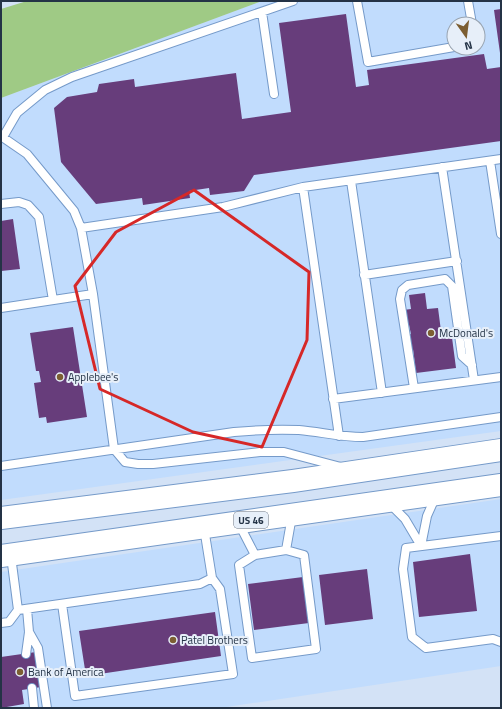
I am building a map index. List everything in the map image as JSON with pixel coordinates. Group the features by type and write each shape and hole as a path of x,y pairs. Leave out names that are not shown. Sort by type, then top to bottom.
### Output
{"highway":[{"path":"1,518 358,472 501,450"},
{"name":"US 46","path":"6,555 501,485"}],"lane":[{"path":"293,1 72,77 45,90 17,112 2,136 27,154 46,176 74,210 81,228 93,294 114,449 125,462 138,464 260,452 284,452 358,472"},
{"path":"358,1 368,62 446,48"},
{"path":"468,1 471,16"},
{"path":"262,12 274,94"},
{"path":"81,228 223,207 303,187 501,159"},
{"path":"490,161 501,234"},
{"path":"442,167 474,380"},
{"path":"351,181 382,393"},
{"path":"303,187 339,436"},
{"path":"1,204 19,202 28,204 39,217 43,233 53,300"},
{"path":"364,275 456,261"},
{"path":"414,388 400,299 402,290 408,285 445,279 450,282 452,286 462,356 472,365"},
{"path":"1,308 93,294"},
{"path":"333,399 501,377"},
{"path":"1,466 114,449 270,429 298,430 339,436 363,437 501,417"},
{"path":"421,546 426,516 437,494"},
{"path":"387,501 405,519 421,546"},
{"path":"286,550 293,514"},
{"path":"238,522 255,555"},
{"path":"62,604 75,696 233,674 220,589 212,578 204,527"},
{"path":"501,536 406,548 403,569 412,637 426,648 493,639 501,642"},
{"path":"286,550 304,555 316,649 252,658 239,565 255,555 286,550"},
{"path":"6,555 29,632 38,648 47,708"},
{"path":"1,623 10,622 22,610 200,584 212,578"},
{"path":"26,654 29,632"},
{"path":"32,688 34,708"}],"highlighted area":[{"path":"194,190 309,272 307,340 262,447 193,432 100,389 75,286 116,232"}],"shaded area":[{"path":"262,1 501,1 501,431 1,500 1,98"},
{"path":"501,499 501,666 220,708 1,708 1,572"}],"green space":[{"path":"27,1 262,1 1,98 1,9"}],"building":[{"path":"501,9 501,53 500,53 494,10"},
{"path":"346,14 356,87 369,85 367,70 469,56 484,56 487,69 501,67 501,141 254,175 244,191 210,195 209,188 189,191 190,198 143,205 142,198 96,204 61,162 54,108 67,97 97,92 99,84 134,79 135,87 236,73 242,119 291,112 279,23"},
{"path":"13,219 20,269 1,271 1,221"},
{"name":"McDonald's","path":"425,293 427,309 438,308 441,331 451,330 456,368 416,373 413,349 408,349 406,335 411,334 409,325 405,325 403,310 411,309 409,295"},
{"name":"Applebee's","path":"73,327 87,417 47,423 46,417 39,418 34,383 41,382 39,371 36,371 30,333"},
{"path":"470,554 477,611 419,617 413,562"},
{"path":"367,569 373,619 325,625 319,575"},
{"path":"303,577 309,623 254,630 248,584"},
{"path":"215,612 221,656 86,676 79,631"},
{"name":"Bank of America","path":"36,652 41,687 22,690 24,704 1,708 1,657"}],"place":[{"name":"McDonald's","path":"431,333"},
{"name":"Applebee's","path":"60,377"},
{"name":"Patel Brothers","path":"173,640"},
{"name":"Bank of America","path":"20,672"}]}
